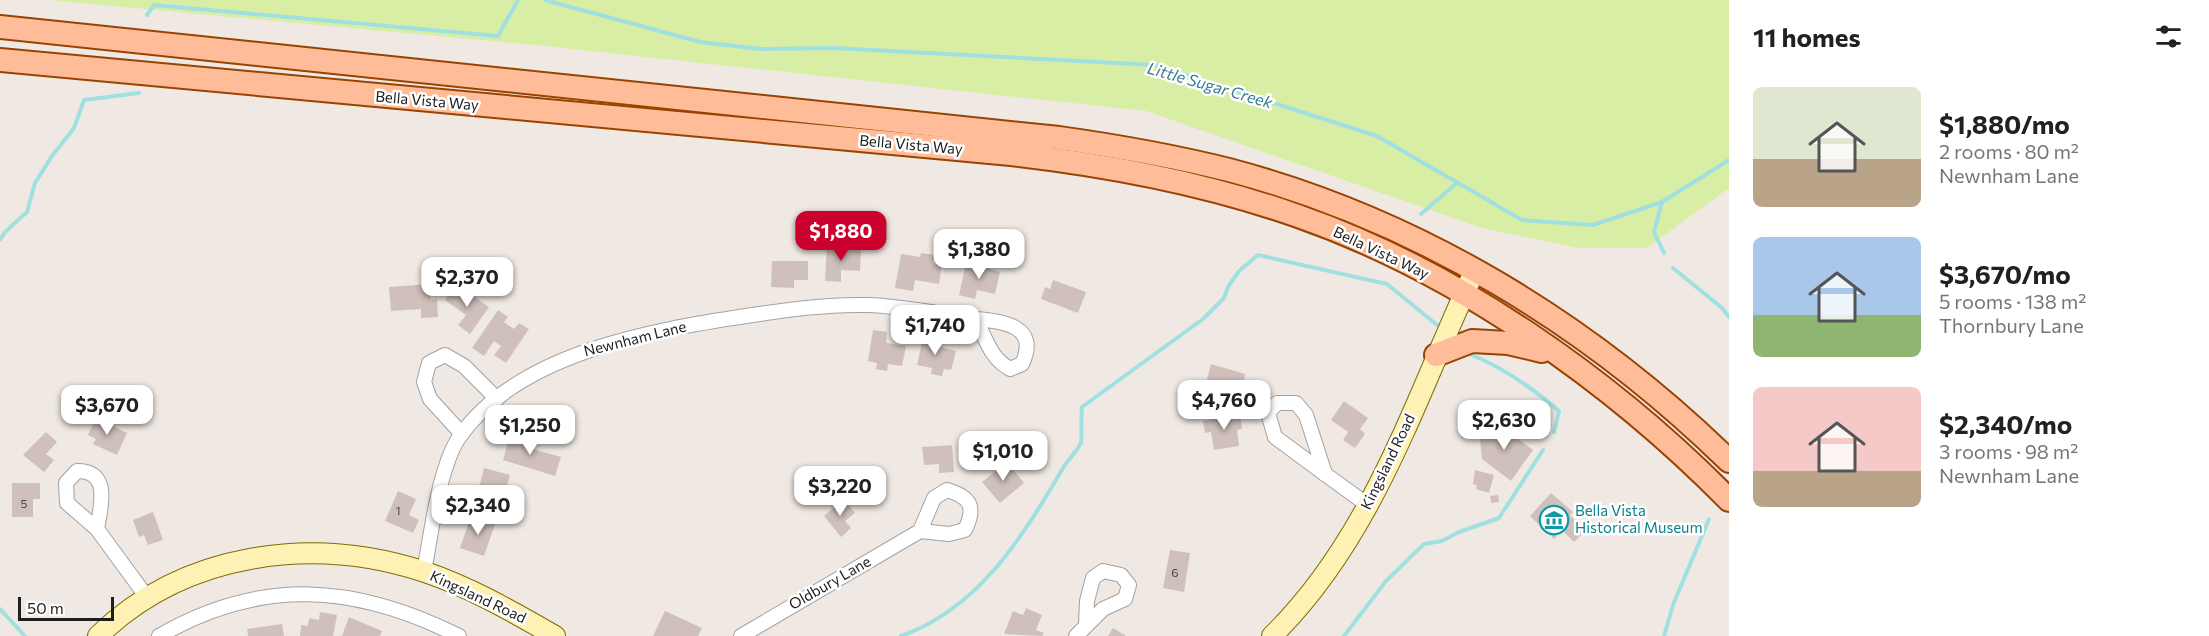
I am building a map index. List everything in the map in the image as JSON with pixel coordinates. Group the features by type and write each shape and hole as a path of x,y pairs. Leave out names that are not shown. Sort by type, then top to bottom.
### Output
{"main road":[{"name":"Bella Vista Way","path":"0,27 1047,137 1132,149 1228,170 1348,211 1475,270 1581,335 1641,381 1729,461"},
{"name":"Bella Vista Way","path":"0,60 999,153 1100,164 1204,187 1298,216 1386,253 1463,294 1604,387 1653,428 1729,500"},
{"path":"1436,355 1472,341 1508,343 1556,354"}],"street":[{"name":"Kingsland Road","path":"1272,636 1288,620 1333,562 1369,506 1398,448 1436,355 1475,270"},
{"name":"Newnham Lane","path":"424,572 438,499 454,446 462,434 497,399 540,372 574,355 655,332 700,323 818,307 869,305 975,319"},
{"path":"462,434 430,399 424,382 429,363 445,355 464,366 497,399"},
{"path":"1324,474 1306,415 1296,403 1277,403 1268,413 1275,437 1324,474 1369,506"},
{"path":"97,529 146,596"},
{"name":"Oldbury Lane","path":"741,636 920,531"},
{"name":"Kingsland Road","path":"98,636 146,596 198,573 239,561 289,553 374,560 424,572 511,610 555,636"},
{"path":"159,636 189,619 224,606 259,597 289,593 318,593 396,608 459,636"},
{"path":"1076,636 1086,625"}],"green space":[{"path":"48,0 1729,0 1729,188 1647,248 1578,248 1482,228 1146,111 535,45"}],"building":[{"path":"827,245 861,250 860,271 841,270 841,282 825,281"},
{"path":"921,253 935,255 933,263 942,265 939,284 915,280 913,291 895,288 901,254 920,257"},
{"path":"978,260 991,264 990,269 1000,272 995,294 977,290 975,299 959,295 966,264 976,267"},
{"path":"772,261 808,261 808,280 794,280 794,288 771,287"},
{"path":"1053,280 1086,292 1078,313 1041,299 1045,287 1050,289"},
{"path":"429,284 431,300 437,299 438,317 421,318 421,309 391,311 389,287"},
{"path":"456,284 489,307 470,334 458,325 466,315 445,300"},
{"path":"498,310 508,317 504,322 514,329 519,323 529,329 506,363 494,355 501,346 494,341 484,356 472,348"},
{"path":"873,330 887,332 886,343 906,346 902,366 888,364 887,371 876,369 877,363 868,361"},
{"path":"924,334 938,337 936,346 956,351 951,370 944,369 942,376 931,374 932,368 917,365"},
{"path":"1211,364 1245,374 1240,404 1207,395 1209,388 1205,387"},
{"path":"1344,401 1368,418 1360,429 1365,434 1355,448 1343,440 1348,432 1331,420"},
{"path":"1240,414 1242,429 1237,430 1239,446 1214,450 1211,432 1205,433 1203,421"},
{"path":"96,418 127,433 117,455 93,444 96,439 88,435"},
{"path":"1495,422 1533,450 1511,481 1482,459 1480,441"},
{"path":"46,432 57,442 46,454 54,460 44,472 23,455"},
{"path":"511,432 531,438 529,448 561,457 555,476 503,460"},
{"path":"952,445 954,472 939,473 939,464 924,465 922,447"},
{"path":"1007,462 1024,483 1000,503 982,482"},
{"path":"484,468 510,475 500,510 475,503"},
{"path":"1475,470 1494,475 1489,493 1476,489 1477,485 1473,484"},
{"path":"12,483 40,483 40,499 33,499 33,517 12,517"},
{"path":"398,491 416,499 409,515 419,520 413,533 385,521"},
{"name":"Bella Vista Historical Museum","path":"1551,493 1573,512 1570,515 1585,531 1574,542 1556,524 1551,529 1557,536 1554,539 1530,516"},
{"path":"1498,495 1499,502 1491,503 1490,496"},
{"path":"843,499 855,513 845,521 851,528 841,537 824,516"},
{"path":"153,512 163,540 148,545 144,535 139,537 133,520"},
{"path":"471,516 495,524 484,556 460,548"},
{"path":"1170,550 1190,553 1184,592 1163,588"},
{"path":"1026,608 1042,615 1036,630 1044,633 1042,636 1004,634 1013,611 1023,615"},
{"path":"665,611 702,628 698,636 653,636"},
{"path":"320,612 337,615 333,636 300,636 301,625 308,626 309,618 319,620"},
{"path":"349,617 382,631 380,636 342,636"},
{"path":"282,624 284,636 248,636 247,629"},
{"path":"1113,628 1126,636 1108,636"}],"waterway":[{"path":"147,15 154,5 498,36 518,0"},
{"name":"Little Sugar Creek","path":"545,0 700,42 760,49 834,48 1154,65 1377,136 1522,220 1593,225 1662,202 1729,160"},
{"path":"0,240 5,232 27,212 35,183 74,128 84,100 139,93"},
{"path":"1421,214 1457,183"},
{"path":"1662,202 1654,232 1664,253"},
{"path":"901,636 928,624 952,609 994,570 1013,547 1081,443 1082,407 1203,319 1224,298 1228,287 1239,271 1258,255 1387,284 1437,325"},
{"path":"1673,268 1722,308 1729,317"},
{"path":"1467,353 1515,378 1559,411 1554,432"},
{"path":"1344,636 1386,581 1424,544 1442,541 1459,532 1499,518 1543,450"},
{"path":"1664,636 1673,605 1709,519"},
{"path":"0,609 25,636"}],"place":[{"name":"Bella Vista Historical Museum","path":"1554,520"}]}
